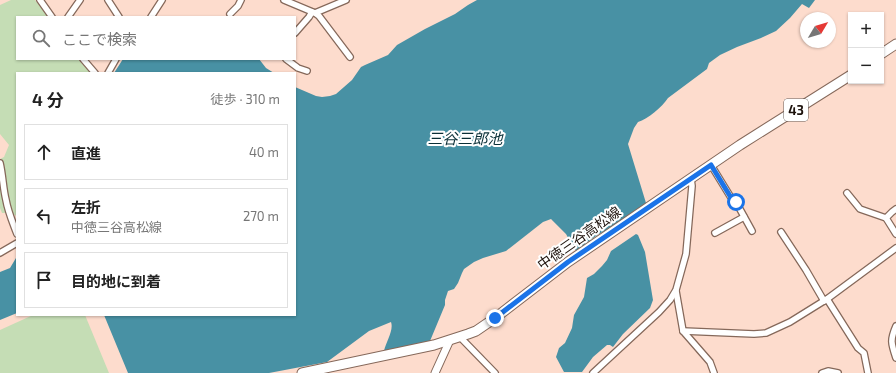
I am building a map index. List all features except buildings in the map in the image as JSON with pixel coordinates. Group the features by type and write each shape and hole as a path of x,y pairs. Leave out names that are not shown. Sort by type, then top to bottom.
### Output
{"main road":[{"path":"884,52 896,44"},
{"name":"中徳三谷高松線","path":"302,373 450,340 468,334 484,326 568,262 740,145 848,77"}],"street":[{"path":"40,0 51,16"},
{"path":"69,16 80,0"},
{"path":"108,0 118,16"},
{"path":"152,16 162,0"},
{"path":"230,14 238,6 241,0"},
{"path":"284,0 319,16 350,57"},
{"path":"296,32 313,13 346,0"},
{"path":"83,60 94,72"},
{"path":"109,72 115,60"},
{"path":"287,60 298,68 307,71"},
{"path":"0,163 6,200 16,231"},
{"path":"711,165 730,196 736,202 752,231"},
{"path":"593,373 659,312 670,300 676,290 686,254 692,186 691,179"},
{"path":"847,193 860,209 886,218 896,234"},
{"path":"886,218 896,209"},
{"path":"715,234 744,217"},
{"path":"781,232 825,300 858,348 864,353 868,373"},
{"path":"0,253 16,244"},
{"path":"683,331 754,334 766,333 790,322 825,300 895,248 896,256"},
{"path":"676,290 683,331 710,362 713,372"},
{"path":"896,326 892,335 892,345 896,358"},
{"path":"460,337 495,373"},
{"path":"436,373 450,340"},
{"path":"822,373 828,371 838,373"}],"green space":[{"path":"11,0 35,0 48,16 16,16 16,60 79,60 90,72 16,72 16,216 10,213 2,213 0,208 0,159 4,157 9,145 0,134 0,5"},
{"path":"31,316 85,316 109,373 0,373 0,330"}],"water":[{"name":"三谷三郎池","path":"477,0 815,0 809,8 802,4 776,31 720,55 709,63 707,69 668,98 654,112 638,122 628,144 646,203 595,237 577,251 566,234 551,219 543,222 506,251 474,262 464,269 454,289 448,291 445,305 430,341 384,351 391,332 391,322 369,331 327,362 269,373 128,373 104,316 296,316 296,87 322,97 336,94 352,80 361,67 388,55 397,45 455,14"},
{"path":"122,60 260,60 266,68 272,72 115,72"},
{"path":"636,234 638,235 645,252 653,300 650,308 623,334 613,347 607,345 593,357 582,372 564,372 556,357 559,348 565,343 572,328 574,315 584,297 587,278 594,274 602,266 607,260 611,251"},
{"path":"16,258 16,313 0,320 0,272 10,268"}],"route":[{"path":"495,318 568,262 711,165 730,196 736,202"}]}
